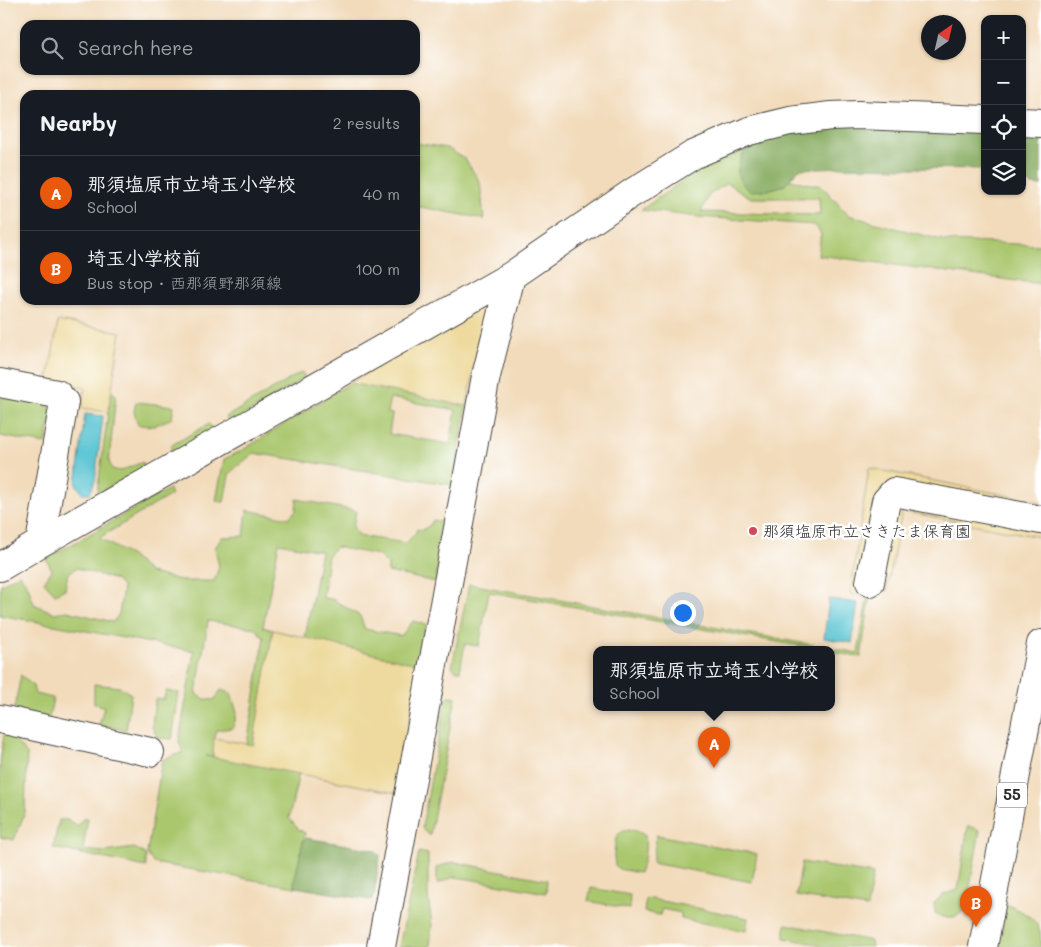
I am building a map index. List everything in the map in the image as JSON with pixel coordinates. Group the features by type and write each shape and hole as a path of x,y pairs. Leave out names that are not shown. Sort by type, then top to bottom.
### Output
{"street":[{"path":"0,567 511,276 632,193 693,155 749,131 790,121 858,115 981,120"},
{"path":"1026,122 1041,123"},
{"path":"381,947 486,376 511,276"},
{"path":"0,383 58,394 64,402 40,543"},
{"path":"870,582 886,501 894,492 1041,520"},
{"name":"55","path":"983,947 1041,644"},
{"path":"0,719 150,752"}],"green space":[{"path":"826,123 981,129 981,169 840,167 799,169 785,185 768,190 750,191 738,176 742,155 759,142 794,130"},
{"path":"1026,131 1041,132 1041,186 1032,185 1026,181"},
{"path":"420,144 447,148 465,159 480,182 484,219 420,207"},
{"path":"748,149 742,156 785,185 790,180 822,186 848,215 946,241 1041,245 1041,284 818,255 821,234 815,225 699,217 641,210 701,168","holes":["727,183 751,198 819,198 820,215 701,212 709,195"]},
{"path":"302,372 305,378 230,424 226,417"},
{"path":"350,383 467,406 453,485 254,453 229,475 224,502 216,501 224,459 241,451","holes":["390,398 456,410 450,444 389,434 392,414 387,413"]},
{"path":"111,391 116,395 109,461 112,469 120,471 143,462 145,468 97,494"},
{"path":"0,397 48,404 52,414 46,444 0,436"},
{"path":"136,402 174,406 172,418 154,426 138,425 134,411"},
{"path":"209,424 214,431 174,453 170,446"},
{"path":"169,489 171,495 99,538 131,556 150,573 184,581 214,581 219,567 215,548 222,537 244,536 247,510 289,518 296,510 297,499 356,511 353,527 358,536 406,543 415,534 417,529 423,530 433,520 443,522 445,526 435,582 388,572 388,565 378,555 336,547 328,555 323,598 332,599 360,616 365,629 401,636 413,621 427,625 420,665 305,638 321,551 279,543 263,627 273,630 253,745 247,745 264,638 255,628 208,621 196,694 205,699 214,700 221,690 231,693 237,713 233,728 216,730 213,757 206,756 299,773 289,818 298,829 305,833 295,887 153,863 147,853 162,760 183,752 179,742 194,651 0,615 0,585 19,574 28,586 34,604 54,613 67,611 113,622 119,614 123,588 116,580 77,568 68,573 65,589 55,594 44,582 52,570 46,559"},
{"path":"469,584 819,646 801,646 489,592 479,646 465,644 460,671 452,667"},
{"path":"870,597 861,657 835,653 835,649 858,653 867,599"},
{"path":"21,675 33,686 35,694 53,698 49,718 14,710"},
{"path":"94,684 120,687 131,694 126,730 99,725 104,707 94,703"},
{"path":"166,691 179,693 172,739 157,738 152,726 155,699 164,699"},
{"path":"456,697 430,835 422,827 446,698"},
{"path":"4,735 14,736 17,743 27,754 25,812 14,840 0,837 0,761"},
{"path":"84,818 88,818 83,850 104,852 135,848 146,855 146,867 53,848 59,820 68,820 77,826"},
{"path":"968,826 980,830 966,909 956,917 942,917 935,913 934,903 944,894 958,890"},
{"path":"623,830 634,830 645,835 645,855 639,873 619,869 615,865 616,837"},
{"path":"657,835 757,854 752,882 652,863"},
{"path":"306,838 375,850 380,856 374,896 371,900 295,887 294,882 303,841"},
{"path":"419,852 428,854 428,895 432,926 430,947 399,947"},
{"path":"454,862 547,880 546,893 454,877 437,884 437,867"},
{"path":"802,862 873,874 867,908 796,896"},
{"path":"591,888 630,895 629,909 588,901"},
{"path":"646,898 748,918 746,931 681,919 681,913 662,909 660,915 644,912"},
{"path":"1006,904 1026,914 1034,921 1040,931 1041,947 1000,947"},
{"path":"786,924 871,941 872,947 823,947 784,938"}],"sand":[{"path":"479,306 485,307 485,312 467,406 350,383"},
{"path":"58,321 121,332 108,412 82,408 85,387 48,380"},
{"path":"869,468 1041,502 1040,537 902,511 887,590 865,597 850,594"},
{"path":"273,630 420,665 396,793 213,757 214,738 253,745"}],"water":[{"path":"85,414 103,416 95,481 90,493 82,493 76,484"},
{"path":"829,599 858,603 852,643 824,638"}],"place":[{"name":"那須塩原市立さきたま保育園","path":"753,531"},
{"name":"那須塩原市立埼玉小学校","path":"714,768"},
{"name":"埼玉小学校前","path":"976,927"}]}
